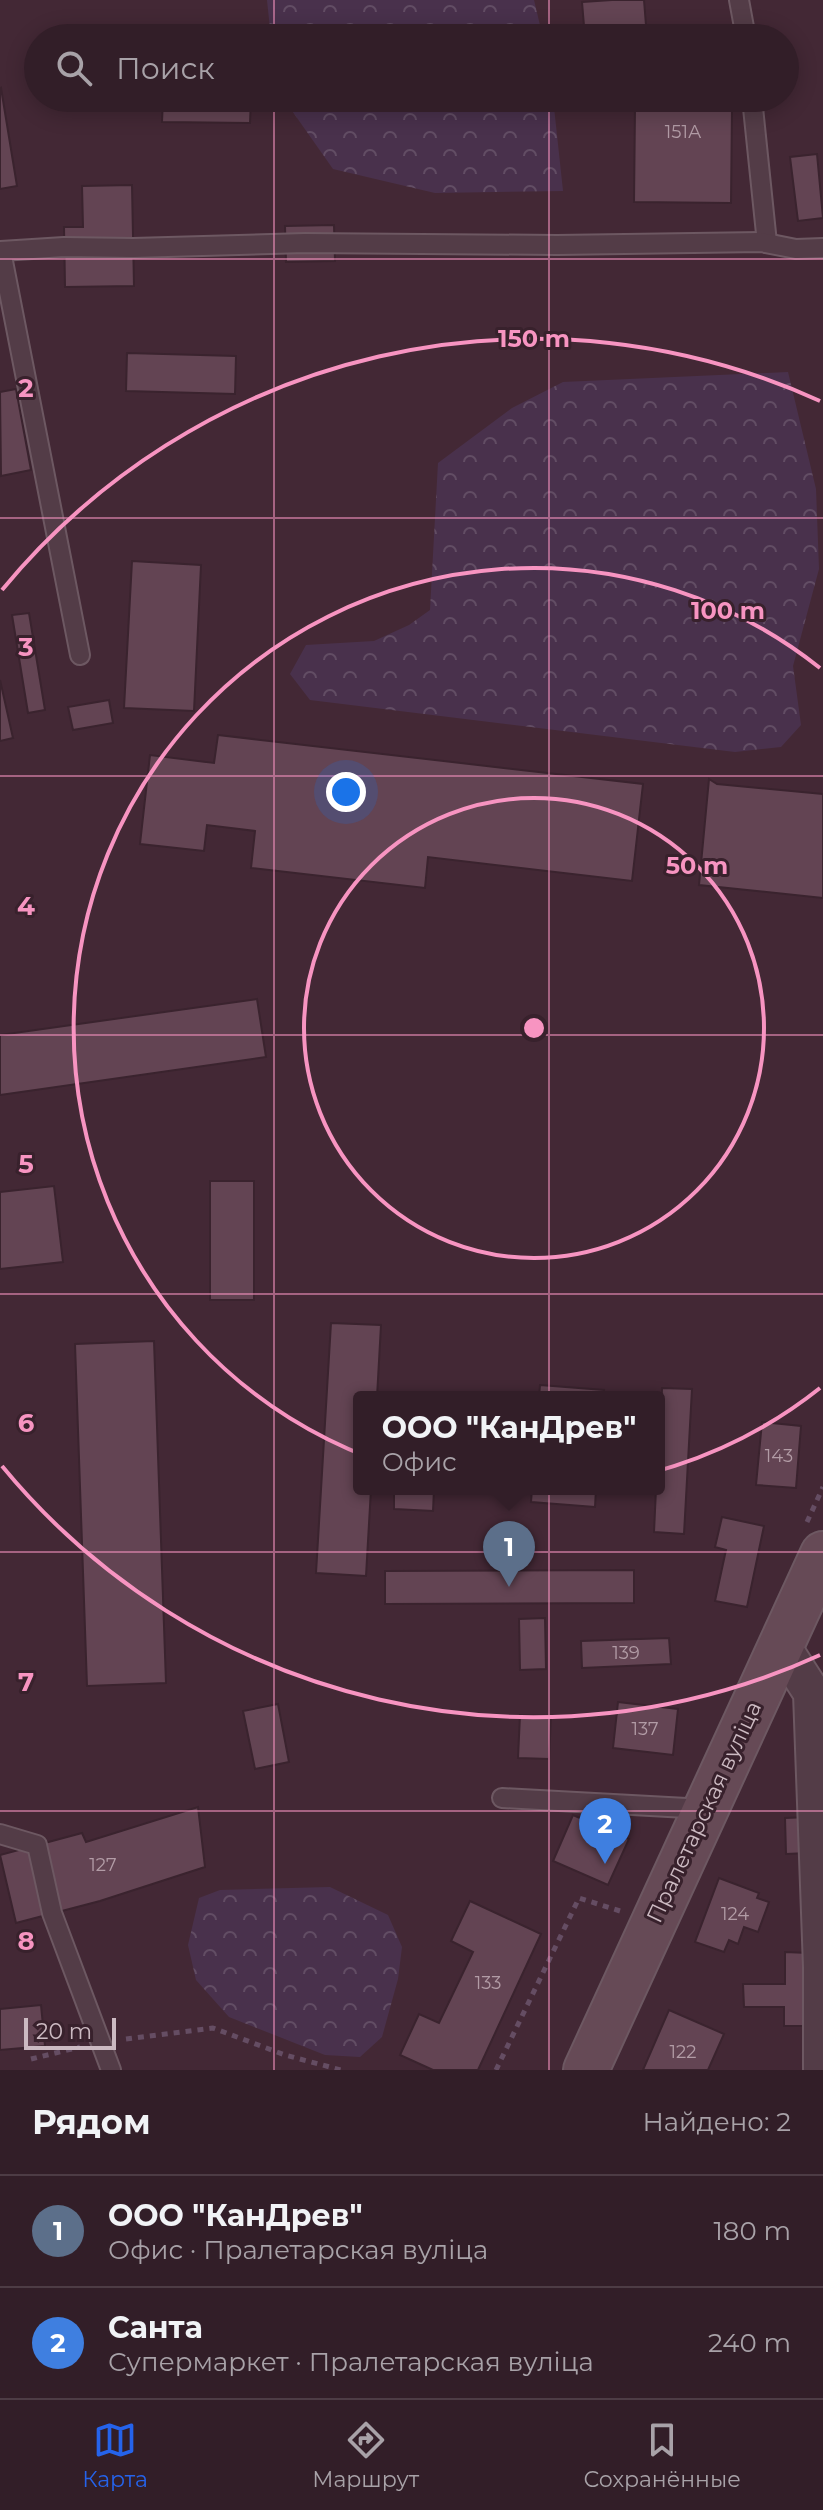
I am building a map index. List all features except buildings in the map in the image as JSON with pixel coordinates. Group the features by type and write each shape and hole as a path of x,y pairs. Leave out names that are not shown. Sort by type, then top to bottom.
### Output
{"main road":[{"name":"Пралетарская вуліца","path":"586,2070 823,1554"}],"street":[{"path":"781,1645 812,1693 822,1967 822,2070"}],"lane":[{"path":"739,0 743,24"},
{"path":"753,112 767,243"},
{"path":"80,655 0,250 305,243 767,243 796,249 823,248"},
{"path":"502,1798 705,1809"},
{"path":"0,1834 37,1845 52,1913 111,2070"}],"path":[{"path":"31,2059 100,2042 213,2028 285,2055 341,2070"}],"green space":[{"path":"267,0 534,0 540,24 270,24"},
{"path":"293,112 555,112 563,191 435,193 333,169"},
{"path":"788,372 816,489 819,569 793,666 801,725 781,747 735,752 310,700 290,674 306,645 374,641 409,625 430,610 438,463 512,408 563,382"},
{"path":"330,1887 388,1915 402,1947 398,1979 382,2037 360,2057 325,2055 229,2017 196,1980 188,1945 199,1898 220,1890"}],"place":[{"name":"ООО \"КанДрев\"","path":"509,1587"},
{"name":"Санта","path":"605,1864"}]}
